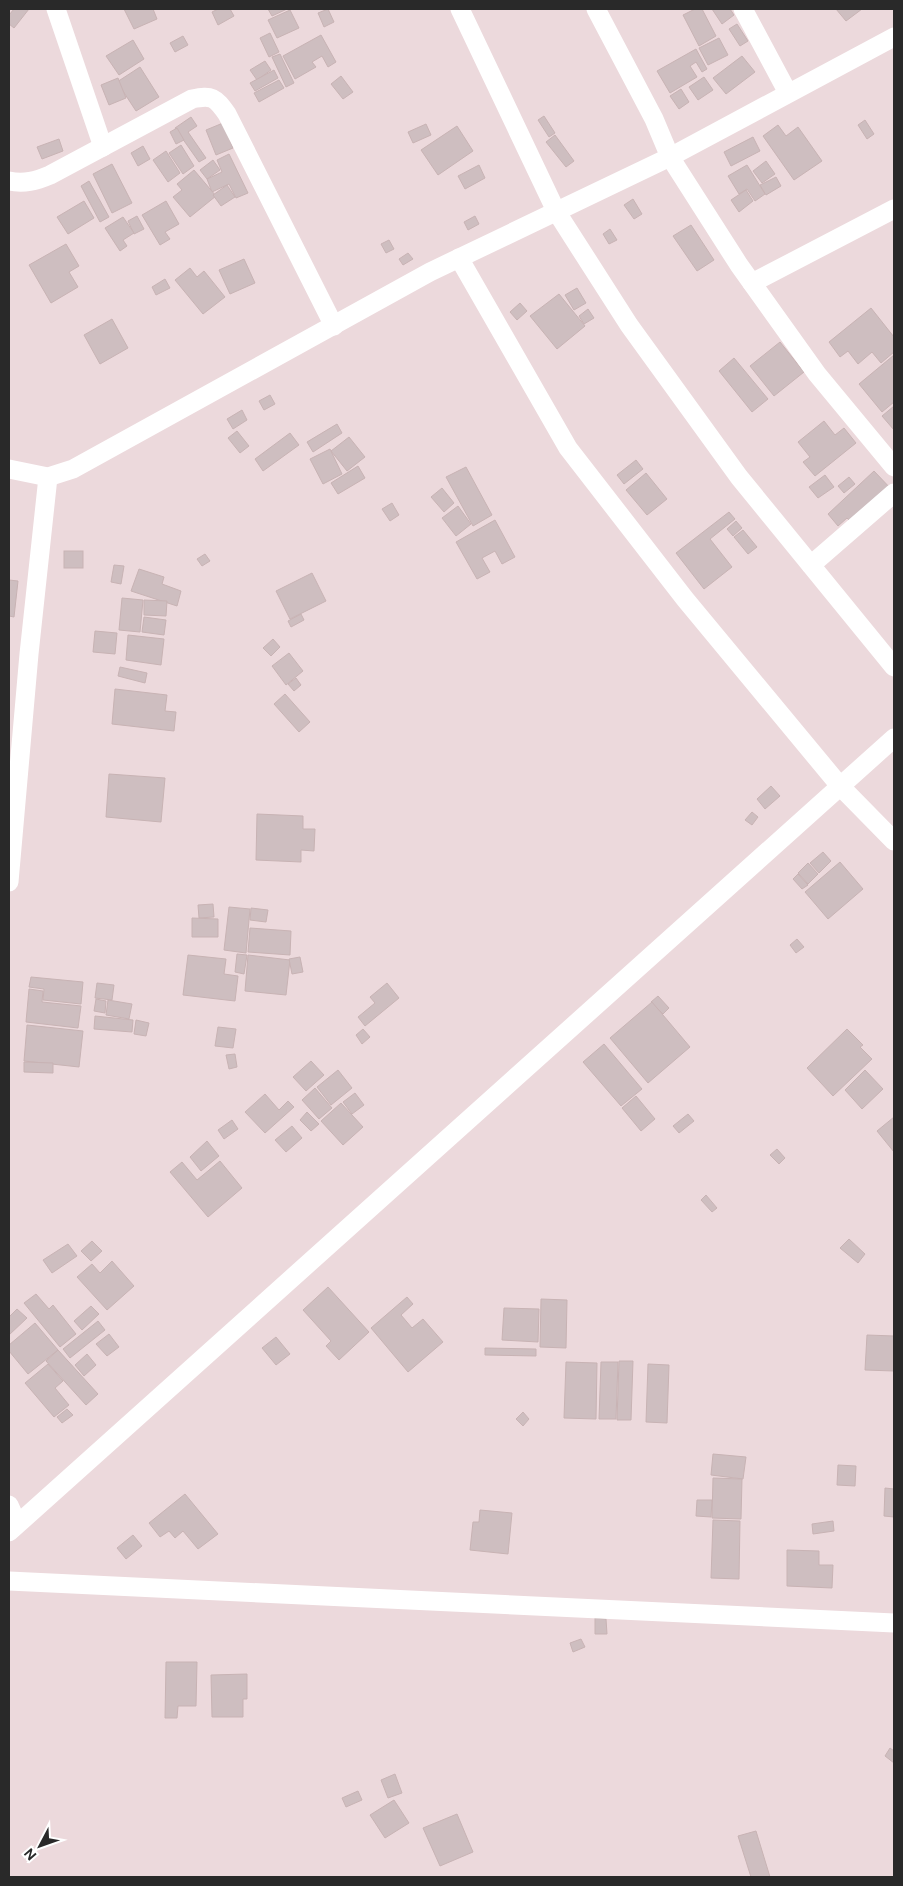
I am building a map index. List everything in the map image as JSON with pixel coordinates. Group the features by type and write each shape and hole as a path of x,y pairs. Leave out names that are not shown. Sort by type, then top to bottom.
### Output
{"street":[{"path":"56,9 103,147"},
{"path":"460,9 556,211 629,325 739,477 894,667"},
{"path":"596,9 654,119 670,157 752,283 817,374 894,467"},
{"path":"743,9 788,93"},
{"path":"9,469 48,477 73,469 459,258 670,157 894,37"},
{"path":"9,181 19,183 35,181 50,175 192,99 208,96 218,102 227,114 334,326"},
{"path":"752,283 894,211"},
{"path":"459,258 568,448 685,599 840,786 894,842"},
{"path":"9,882 13,774 48,477"},
{"path":"811,565 894,494"},
{"path":"13,1528 894,738"},
{"path":"9,1505 13,1528"},
{"path":"9,1581 894,1623"}],"building":[{"path":"14,9 29,9 14,28 9,24 9,15"},
{"path":"124,9 153,9 157,19 134,29"},
{"path":"218,9 230,9 234,16 218,25 212,12"},
{"path":"268,9 287,9 272,16"},
{"path":"328,9 334,22 324,27 318,13"},
{"path":"695,9 702,9 716,36 699,46 683,15"},
{"path":"712,9 730,9 734,15 722,24"},
{"path":"836,9 862,9 846,21"},
{"path":"290,10 299,28 277,38 268,20"},
{"path":"737,24 748,41 740,46 729,29"},
{"path":"270,33 279,52 269,57 260,38"},
{"path":"321,35 336,62 328,67 322,56 312,62 316,67 295,79 283,56"},
{"path":"183,36 188,45 175,52 170,43"},
{"path":"719,38 728,55 708,65 699,48"},
{"path":"133,40 144,59 119,75 106,56"},
{"path":"696,49 707,69 702,72 696,62 690,66 697,77 670,93 657,71"},
{"path":"280,54 294,83 286,87 272,57"},
{"path":"742,56 755,72 726,94 713,78"},
{"path":"265,61 271,70 257,80 250,70"},
{"path":"140,67 159,97 136,111 117,82"},
{"path":"274,70 278,78 255,91 250,83"},
{"path":"341,76 353,92 343,99 331,84"},
{"path":"704,77 713,90 698,100 689,87"},
{"path":"118,78 126,98 109,105 101,85"},
{"path":"279,80 284,88 259,102 254,93"},
{"path":"681,89 689,102 679,109 670,96"},
{"path":"544,116 555,133 549,137 538,120"},
{"path":"191,117 197,126 188,132 206,158 199,162 175,128"},
{"path":"865,120 874,134 867,139 858,125"},
{"path":"223,123 233,148 216,155 206,130"},
{"path":"426,124 431,135 413,143 408,132"},
{"path":"778,125 786,136 798,127 822,161 794,180 763,136"},
{"path":"457,126 473,151 438,175 421,150"},
{"path":"177,128 184,140 176,144 170,132"},
{"path":"555,135 574,161 566,167 546,142"},
{"path":"753,137 760,151 731,166 724,152"},
{"path":"59,139 63,151 42,159 37,147"},
{"path":"181,145 194,166 183,174 169,153"},
{"path":"143,146 150,159 138,166 131,153"},
{"path":"166,151 180,173 168,182 153,160"},
{"path":"229,154 248,193 236,198 229,184 212,192 207,179 222,172 217,160"},
{"path":"213,160 220,170 207,179 200,170"},
{"path":"766,161 775,174 762,183 753,171"},
{"path":"112,164 132,203 112,213 93,174"},
{"path":"479,165 485,178 465,189 458,176"},
{"path":"747,165 765,194 755,201 747,189 739,194 728,176"},
{"path":"194,170 216,196 190,217 173,197 182,190 177,184"},
{"path":"776,177 781,186 766,195 760,185"},
{"path":"89,181 109,217 100,222 81,186"},
{"path":"227,185 235,197 221,206 213,195"},
{"path":"746,190 753,201 739,212 731,200"},
{"path":"633,199 642,214 634,219 624,205"},
{"path":"84,201 94,218 68,234 57,217"},
{"path":"166,201 179,224 165,232 170,239 160,245 142,215"},
{"path":"137,216 144,229 134,234 128,221"},
{"path":"475,216 479,224 468,230 464,222"},
{"path":"123,217 134,233 123,240 127,246 120,251 105,228"},
{"path":"691,225 714,260 697,271 673,236"},
{"path":"610,229 617,240 609,244 603,234"},
{"path":"389,240 394,249 386,253 381,244"},
{"path":"66,244 79,266 69,272 78,287 51,303 29,265"},
{"path":"408,253 413,259 403,265 399,259"},
{"path":"244,259 255,283 230,294 219,270"},
{"path":"190,268 197,277 204,271 225,297 203,314 175,280"},
{"path":"165,279 170,288 156,295 152,287"},
{"path":"577,288 586,303 574,310 565,295"},
{"path":"559,294 585,326 557,349 530,316"},
{"path":"520,303 527,311 517,320 510,312"},
{"path":"871,308 894,337 894,352 881,363 872,352 858,364 848,351 840,357 829,342"},
{"path":"588,309 594,318 584,324 579,316"},
{"path":"112,319 128,348 100,364 84,335"},
{"path":"780,342 804,372 774,396 750,366"},
{"path":"894,355 894,402 882,412 859,384"},
{"path":"734,358 768,399 752,412 719,371"},
{"path":"270,395 275,404 264,410 259,401"},
{"path":"894,406 894,430 882,416"},
{"path":"242,410 247,420 233,429 227,419"},
{"path":"824,421 835,435 844,428 856,443 815,476 803,462 810,457 798,442"},
{"path":"337,424 342,433 313,452 307,442"},
{"path":"237,431 249,446 240,453 228,438"},
{"path":"290,433 299,445 263,471 255,459"},
{"path":"349,437 365,457 347,471 331,451"},
{"path":"330,449 342,474 323,484 310,459"},
{"path":"636,460 643,469 624,484 617,475"},
{"path":"358,466 365,478 338,494 331,483"},
{"path":"466,467 492,515 473,526 446,477"},
{"path":"874,471 894,492 856,527 847,518 838,526 828,514"},
{"path":"646,473 667,499 647,515 626,490"},
{"path":"825,475 834,487 818,498 809,487"},
{"path":"849,477 855,484 844,493 838,486"},
{"path":"442,488 454,503 444,512 431,497"},
{"path":"392,503 399,515 390,521 382,509"},
{"path":"458,506 471,524 456,536 442,518"},
{"path":"729,512 735,519 710,539 732,567 704,589 676,553"},
{"path":"495,520 515,557 502,564 495,551 482,558 490,572 477,579 456,542"},
{"path":"736,521 742,528 733,536 727,529"},
{"path":"743,530 757,547 748,554 734,537"},
{"path":"64,551 83,551 83,568 64,568"},
{"path":"205,554 210,561 202,566 197,559"},
{"path":"114,565 124,566 121,584 111,582"},
{"path":"139,569 164,577 162,584 181,591 177,606 131,591"},
{"path":"312,573 326,601 290,619 276,591"},
{"path":"9,580 18,581 14,617 9,616"},
{"path":"122,598 143,600 140,632 119,630"},
{"path":"144,600 167,601 166,616 144,615"},
{"path":"301,614 304,620 291,627 288,621"},
{"path":"144,617 166,620 164,635 142,632"},
{"path":"95,631 117,633 115,654 93,652"},
{"path":"128,635 164,639 161,665 126,660"},
{"path":"273,639 280,647 271,656 263,648"},
{"path":"289,653 303,671 286,685 272,666"},
{"path":"120,667 147,673 145,683 118,676"},
{"path":"296,678 301,685 294,691 288,684"},
{"path":"115,689 167,695 165,711 176,712 174,731 112,724"},
{"path":"285,694 310,722 299,732 274,704"},
{"path":"109,774 165,778 161,822 106,817"},
{"path":"771,786 780,796 765,809 757,799"},
{"path":"752,812 758,817 752,825 745,820"},
{"path":"257,814 303,816 303,829 315,829 314,851 301,850 301,862 256,860"},
{"path":"823,852 831,861 819,873 810,863"},
{"path":"840,862 863,889 828,919 805,892"},
{"path":"808,863 818,874 808,884 798,873"},
{"path":"798,874 808,885 802,889 793,879"},
{"path":"213,904 214,917 199,918 198,905"},
{"path":"229,907 250,909 246,953 224,950"},
{"path":"251,908 268,910 266,922 250,920"},
{"path":"192,918 218,919 218,937 192,937"},
{"path":"250,928 291,931 290,955 248,952"},
{"path":"797,939 804,947 796,953 790,945"},
{"path":"237,954 247,955 244,974 235,972"},
{"path":"188,955 226,959 224,974 238,976 235,1001 183,995"},
{"path":"248,955 290,960 286,995 245,991"},
{"path":"300,957 303,972 292,974 289,959"},
{"path":"31,977 83,982 81,1004 43,1000 44,989 29,987"},
{"path":"97,983 114,985 112,1000 95,998"},
{"path":"387,983 399,998 365,1026 358,1017 375,1003 370,997"},
{"path":"29,989 43,991 42,1002 81,1006 78,1028 26,1022"},
{"path":"658,996 669,1008 663,1014 651,1002"},
{"path":"96,999 106,1001 105,1013 94,1011"},
{"path":"108,1000 132,1004 129,1019 106,1015"},
{"path":"652,1002 690,1047 648,1083 610,1038"},
{"path":"95,1016 133,1020 132,1032 94,1029"},
{"path":"136,1020 149,1023 146,1036 134,1034"},
{"path":"27,1025 83,1031 79,1067 24,1061"},
{"path":"218,1027 236,1029 233,1048 215,1046"},
{"path":"363,1029 370,1037 362,1044 356,1035"},
{"path":"847,1029 863,1045 860,1047 872,1059 833,1096 807,1068"},
{"path":"604,1044 642,1089 621,1106 583,1062"},
{"path":"235,1054 237,1067 229,1069 226,1055"},
{"path":"311,1061 324,1075 306,1091 293,1077"},
{"path":"24,1062 53,1063 53,1073 24,1072"},
{"path":"338,1070 352,1088 331,1105 317,1087"},
{"path":"865,1070 883,1089 862,1109 845,1090"},
{"path":"315,1088 332,1108 319,1119 302,1100"},
{"path":"355,1093 364,1105 352,1114 343,1102"},
{"path":"265,1094 279,1110 288,1101 294,1107 265,1133 245,1112"},
{"path":"636,1096 655,1119 641,1131 622,1108"},
{"path":"341,1103 363,1127 343,1145 321,1121"},
{"path":"307,1112 319,1124 311,1131 300,1120"},
{"path":"688,1114 694,1121 679,1133 673,1126"},
{"path":"894,1117 894,1152 877,1131"},
{"path":"232,1120 238,1129 224,1139 218,1130"},
{"path":"292,1126 302,1138 286,1152 275,1140"},
{"path":"207,1141 219,1156 201,1171 190,1157"},
{"path":"777,1149 785,1158 779,1164 770,1155"},
{"path":"220,1161 242,1188 208,1217 170,1172 182,1162 197,1180"},
{"path":"706,1195 717,1208 712,1212 701,1200"},
{"path":"849,1239 865,1254 858,1263 840,1248"},
{"path":"92,1241 102,1251 91,1261 81,1251"},
{"path":"68,1244 77,1256 52,1273 43,1260"},
{"path":"112,1261 134,1286 107,1310 77,1277 92,1264 100,1273"},
{"path":"328,1287 369,1332 339,1360 326,1346 331,1341 303,1310"},
{"path":"36,1294 49,1309 53,1305 76,1334 60,1347 24,1303"},
{"path":"407,1297 413,1304 401,1315 412,1328 423,1319 443,1342 408,1372 371,1328"},
{"path":"541,1299 567,1300 566,1348 540,1347"},
{"path":"91,1306 99,1314 82,1330 74,1321"},
{"path":"504,1308 539,1309 538,1342 502,1340"},
{"path":"17,1309 27,1318 9,1335 9,1317"},
{"path":"98,1321 105,1330 70,1358 63,1349"},
{"path":"35,1323 58,1350 28,1374 9,1351 9,1345"},
{"path":"109,1334 119,1347 107,1356 96,1344"},
{"path":"867,1335 894,1336 894,1371 865,1370"},
{"path":"276,1337 290,1354 276,1365 262,1348"},
{"path":"485,1348 536,1349 536,1356 485,1355"},
{"path":"58,1350 98,1394 86,1405 46,1361"},
{"path":"87,1354 96,1365 84,1376 75,1365"},
{"path":"619,1361 633,1361 631,1420 617,1420"},
{"path":"566,1362 597,1363 596,1419 564,1418"},
{"path":"601,1362 618,1362 616,1419 599,1419"},
{"path":"48,1364 63,1381 55,1388 69,1405 54,1417 25,1383"},
{"path":"648,1364 669,1365 667,1423 646,1422"},
{"path":"67,1409 73,1415 62,1423 57,1417"},
{"path":"523,1412 529,1419 523,1426 516,1419"},
{"path":"713,1454 746,1457 743,1479 711,1475"},
{"path":"838,1465 856,1466 855,1486 837,1485"},
{"path":"713,1478 742,1479 741,1519 712,1518"},
{"path":"885,1488 894,1489 894,1517 884,1516"},
{"path":"185,1494 218,1534 198,1549 183,1531 175,1538 169,1531 160,1537 149,1523"},
{"path":"697,1500 712,1500 711,1517 696,1516"},
{"path":"480,1510 512,1513 508,1554 470,1550 473,1522 479,1522"},
{"path":"713,1520 740,1521 739,1579 711,1578"},
{"path":"833,1521 834,1531 813,1534 812,1524"},
{"path":"133,1535 142,1546 126,1559 117,1548"},
{"path":"787,1550 819,1551 819,1565 833,1565 832,1588 787,1586"},
{"path":"595,1618 606,1619 607,1634 595,1634"},
{"path":"581,1639 585,1647 573,1652 570,1643"},
{"path":"166,1662 197,1662 196,1706 178,1706 177,1718 165,1718"},
{"path":"247,1674 247,1699 243,1699 243,1717 212,1717 211,1675"},
{"path":"890,1748 894,1751 894,1763 885,1756"},
{"path":"395,1774 402,1793 388,1798 381,1780"},
{"path":"358,1791 362,1800 346,1807 342,1798"},
{"path":"394,1800 409,1823 385,1838 370,1815"},
{"path":"457,1814 473,1852 440,1866 423,1828"},
{"path":"756,1831 770,1877 751,1877 738,1836"}]}
